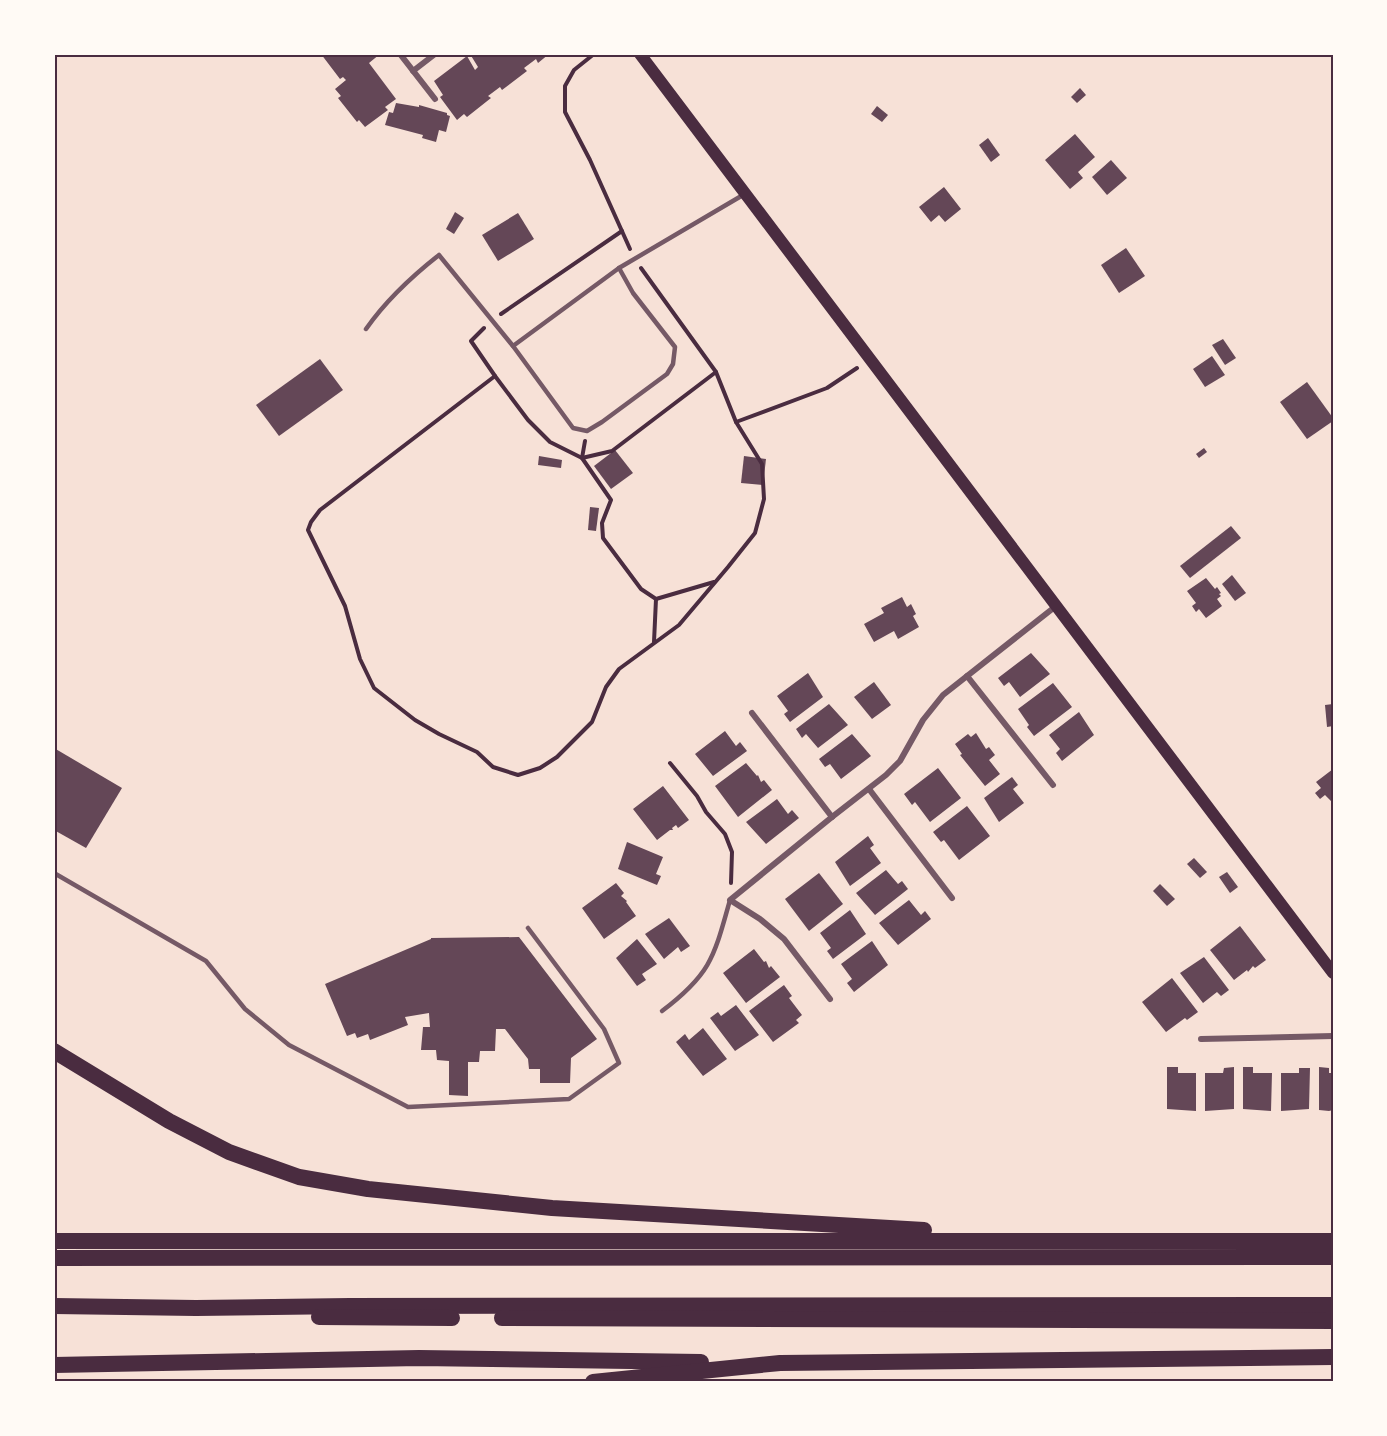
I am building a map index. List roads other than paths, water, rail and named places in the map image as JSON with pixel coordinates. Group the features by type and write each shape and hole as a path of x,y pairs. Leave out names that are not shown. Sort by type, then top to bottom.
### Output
{"highway":[{"path":"54,1051 179,1127 230,1152 299,1178 368,1190 552,1208 1120,1241"},
{"path":"54,1241 1333,1241"},
{"path":"54,1258 1333,1257"},
{"path":"54,1306 196,1308 1333,1305"},
{"path":"54,1316 1333,1321"},
{"path":"54,1365 419,1358 780,1363 1333,1357"},
{"path":"593,1382 780,1363"}],"main road":[{"path":"640,54 1333,973"}],"street":[{"path":"400,54 435,99"},
{"path":"413,71 435,54"},
{"path":"830,999 784,939 760,919 730,900 869,789 900,761 923,720 943,694 1056,606"},
{"path":"967,676 1053,785"},
{"path":"752,713 832,817"},
{"path":"869,789 952,898"},
{"path":"1201,1039 1333,1036"}],"lane":[{"path":"513,346 619,268 745,193"},
{"path":"366,329 383,304 411,276 439,255 513,346 573,428 587,431 667,374 673,364 675,347 633,292 619,268"},
{"path":"54,873 206,961 245,1009 289,1046 408,1107 568,1099 619,1063 604,1029 528,928"},
{"path":"662,1011 685,994 708,966 717,946 730,900"}]}
